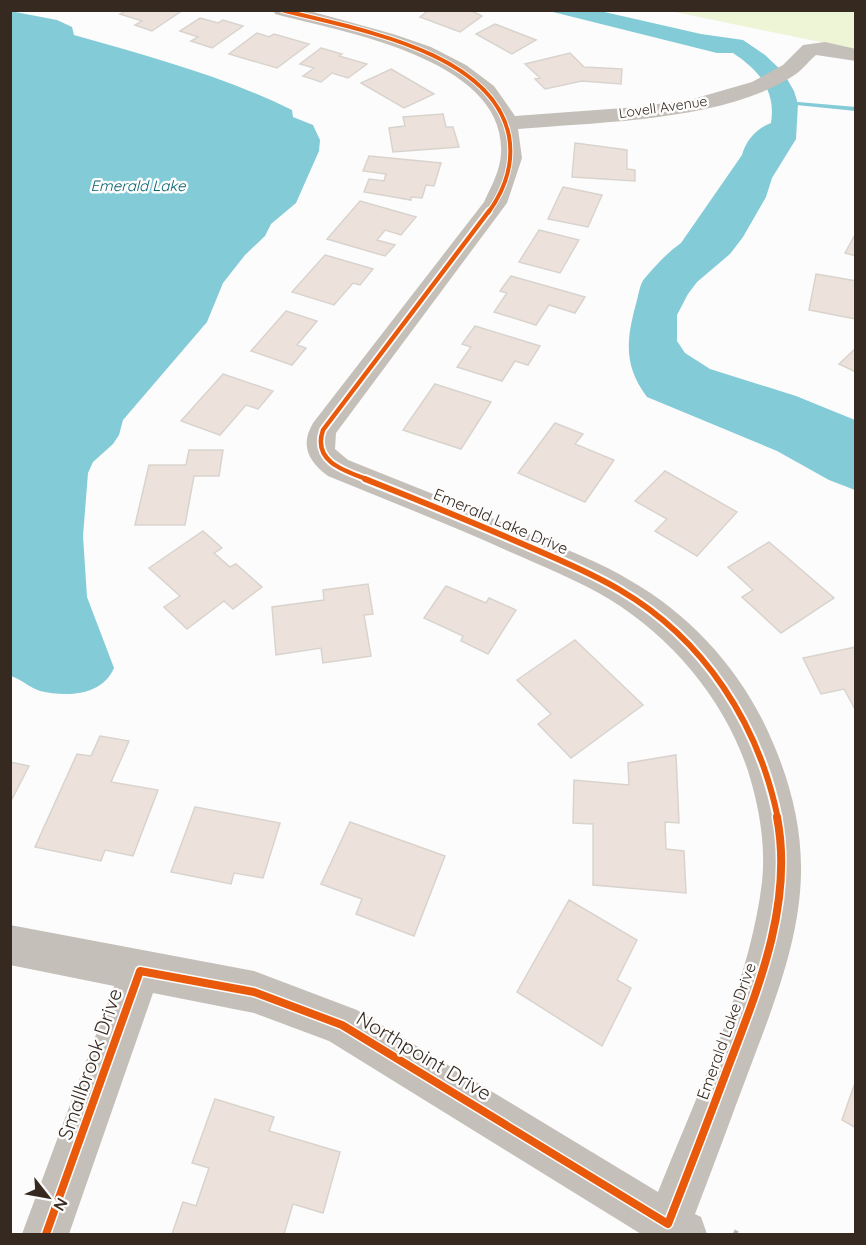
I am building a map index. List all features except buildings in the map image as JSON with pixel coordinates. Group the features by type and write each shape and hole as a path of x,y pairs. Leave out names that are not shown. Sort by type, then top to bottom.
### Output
{"street":[{"name":"Emerald Lake Drive","path":"282,10 387,40 463,70 487,90 508,123 512,153 507,177 495,203 323,430 318,442 323,457 338,468 603,579 633,598 663,620 710,666 732,695 756,738 770,777 780,820 782,871 774,927 759,987 676,1229"},
{"name":"Lovell Avenue","path":"508,123 637,113 695,105 759,86 790,69 805,52 816,47 855,55"},
{"name":"Northpoint Drive","path":"10,945 254,992 342,1025 676,1229"},
{"name":"Smallbrook Drive","path":"46,1234 140,971"}],"green space":[{"path":"670,11 855,11 855,50 830,44"}],"water":[{"name":"Emerald Lake","path":"10,11 57,20 72,27 74,35 185,68 266,98 292,110 293,117 313,125 320,140 319,151 296,203 271,224 265,236 245,255 223,283 207,322 123,420 119,435 113,444 93,462 88,473 83,536 87,597 114,668 101,684 72,694 40,691 11,676"},
{"path":"549,11 600,11 701,34 743,40 765,55 783,72 794,91 798,104 796,139 772,178 766,197 743,237 730,254 697,282 688,294 677,315 677,341 685,353 710,369 796,396 855,420 855,490 829,480 777,451 647,397 633,373 630,362 629,338 643,280 681,243 742,155 753,135 771,123 771,101 764,83 751,67 733,53 717,53"}],"waterway":[{"path":"798,104 856,109"}],"cycle path":[{"path":"46,1234 140,971 254,992 342,1025 668,1224 749,1014 761,979 774,925 782,869 780,828 772,789 759,751 742,715 720,682 695,651 666,623 633,598 608,583 480,526 338,468 324,456 320,447 323,430 495,203 504,184 512,151 506,118 487,91 459,69 424,52 386,38 282,10"}]}
